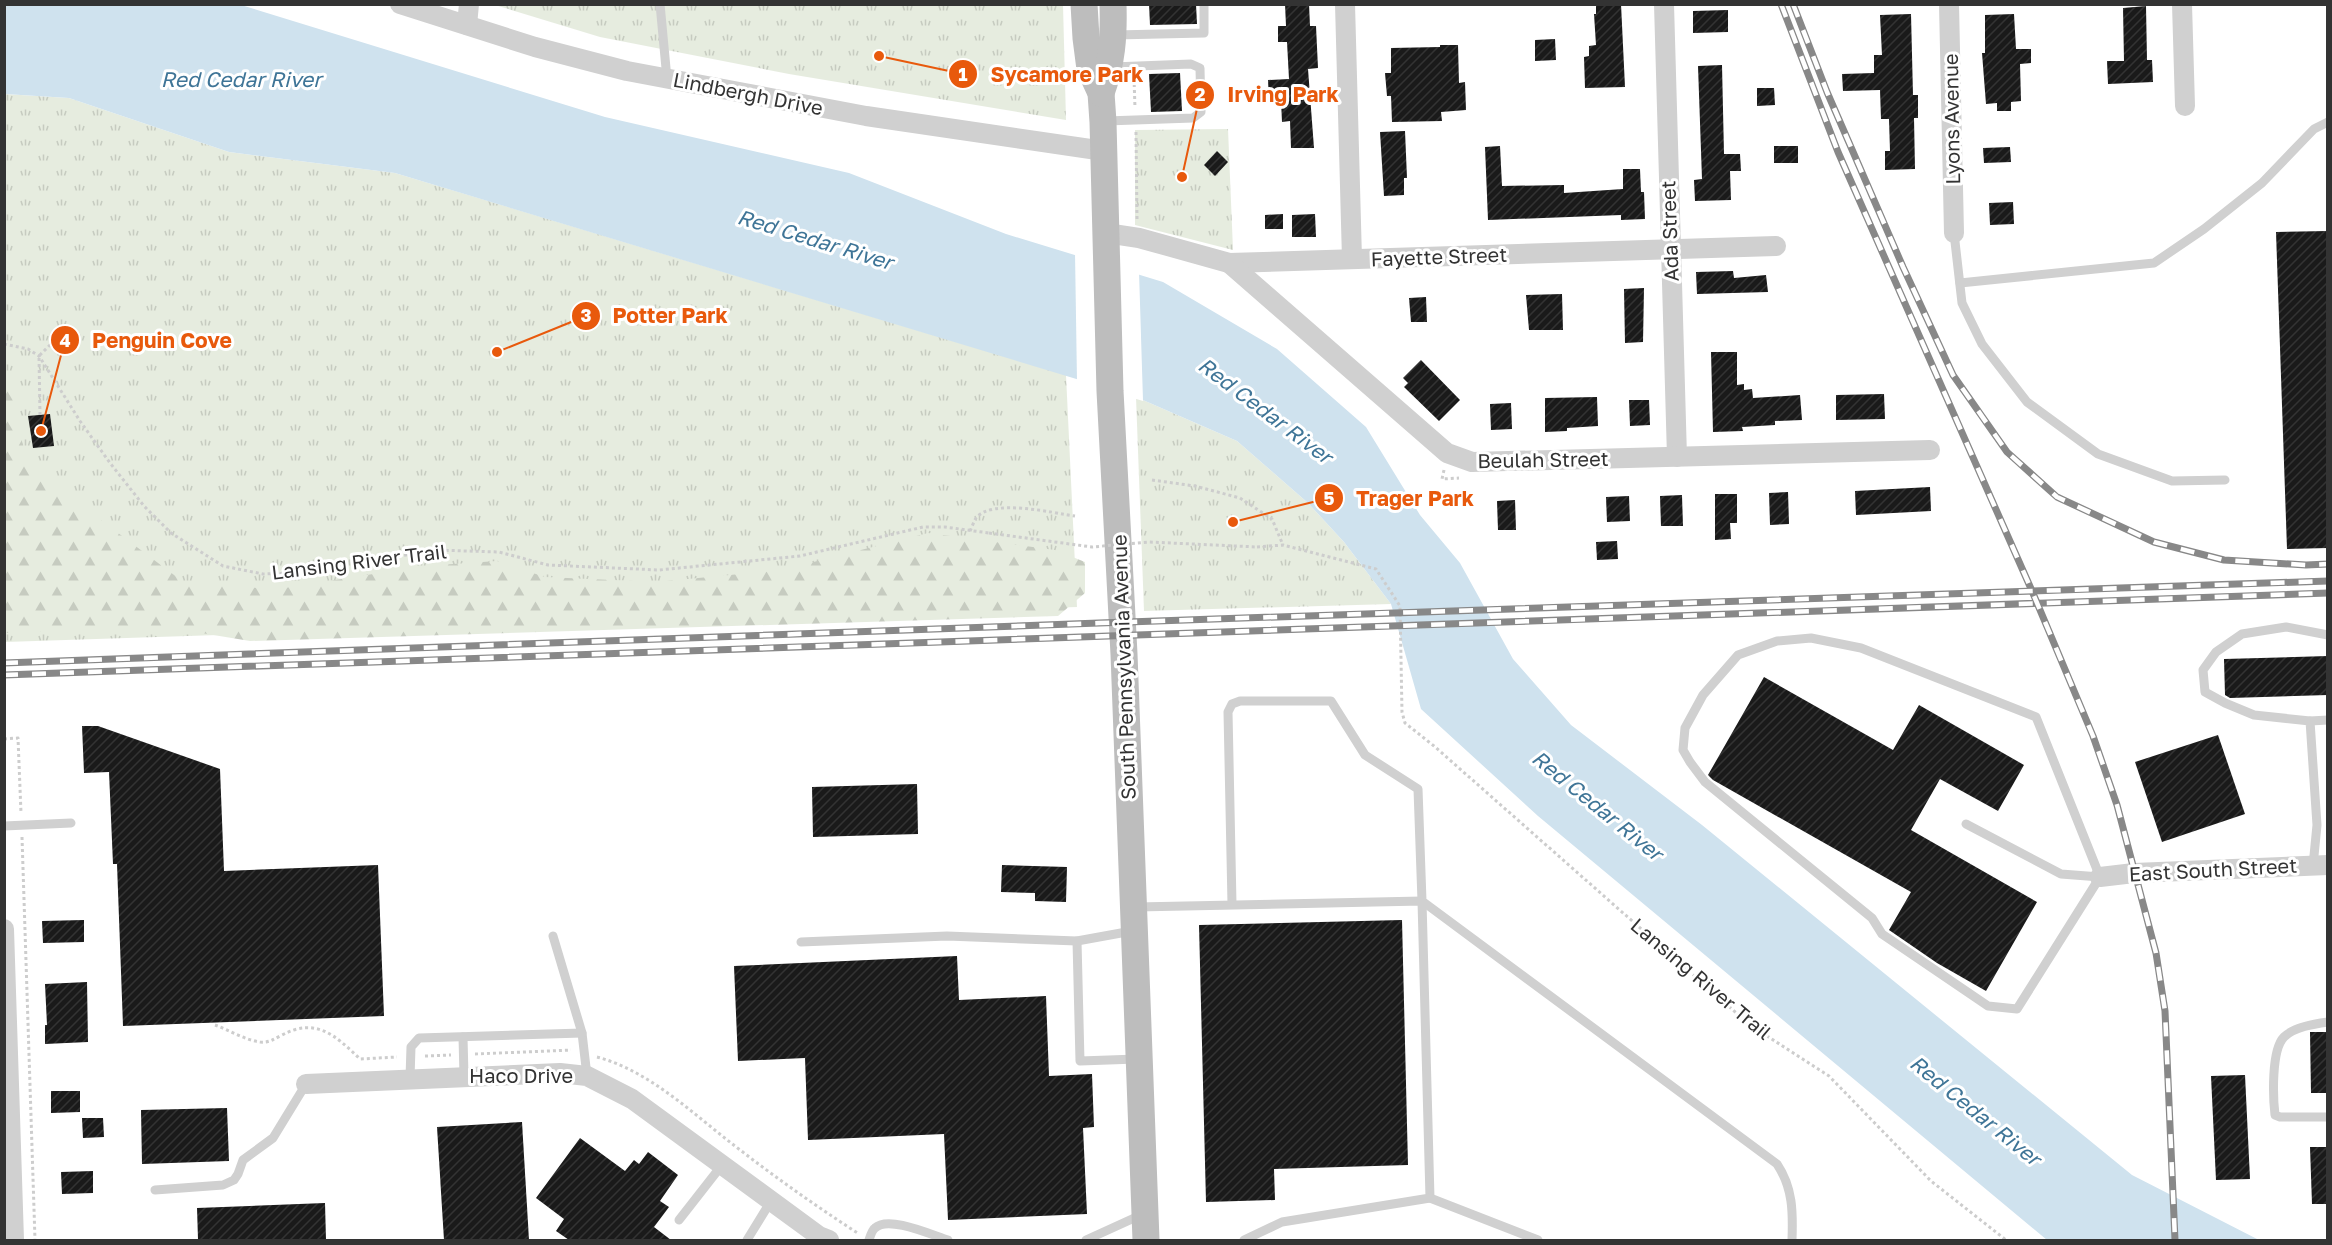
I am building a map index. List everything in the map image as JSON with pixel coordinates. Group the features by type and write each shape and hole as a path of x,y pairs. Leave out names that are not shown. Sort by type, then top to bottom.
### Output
{"main road":[{"name":"South Pennsylvania Avenue","path":"1084,4 1090,69 1101,93 1103,122 1110,391 1124,654 1146,1240"},
{"name":"South Pennsylvania Avenue","path":"1101,93 1110,67 1114,35 1113,4"}],"street":[{"name":"Lindbergh Drive","path":"400,4 535,47 667,79 866,116 1104,151"},
{"path":"467,26 469,4"},
{"path":"1345,4 1352,260"},
{"name":"Ada Street","path":"1664,4 1677,457"},
{"name":"Lyons Avenue","path":"1949,4 1954,233"},
{"path":"2182,4 2185,106"},
{"name":"Fayette Street","path":"1106,244 1139,238 1229,262 1776,246"},
{"name":"Beulah Street","path":"1229,262 1448,453 1460,460 1472,462 1930,450"},
{"name":"East South Street","path":"2100,877 2134,873 2320,865"},
{"path":"4,929 9,1209 14,1240"},
{"name":"Haco Drive","path":"306,1084 560,1073 587,1076 632,1099 822,1239"}],"lane":[{"path":"660,4 667,79"},
{"path":"1114,35 1204,33 1204,4"},
{"path":"1103,122 1193,118 1201,112 1200,68 1191,64 1110,67"},
{"path":"1960,283 2154,263 2204,229 2262,183 2314,129 2328,122"},
{"path":"1954,233 1962,303 1982,344 2027,402 2098,454 2172,481 2225,480"},
{"path":"2328,635 2286,627 2242,634 2216,652 2203,670 2205,692 2254,715 2310,721 2328,720"},
{"path":"1811,638 1861,648 2036,717 2100,877 2017,1009 1988,1006 1882,934 1872,918 1705,782 1689,762 1683,750 1685,728 1703,695 1738,655 1776,641 1811,638"},
{"path":"1232,904 1228,712 1232,704 1240,701 1331,701 1365,755 1418,789 1430,1198"},
{"path":"2310,721 2320,865"},
{"path":"4,826 71,823"},
{"path":"1966,824 2061,874 2100,877"},
{"path":"801,942 947,936 1077,940 1134,919 1232,904 1422,901 1777,1164 1787,1179 1791,1198 1792,1240"},
{"path":"553,936 582,1033 587,1076"},
{"path":"1077,940 1080,1061 1139,1058"},
{"path":"2328,1022 2295,1030 2283,1038 2275,1058 2274,1107 2275,1115 2280,1117 2328,1117"},
{"path":"410,1078 411,1047 419,1038 582,1033"},
{"path":"463,1037 464,1076"},
{"path":"155,1190 223,1185 234,1180 243,1160 273,1138 306,1084"},
{"path":"679,1221 722,1165"},
{"path":"1245,1240 1282,1222 1430,1198 1538,1240"},
{"path":"747,1240 771,1201"},
{"path":"1086,1240 1145,1213"},
{"path":"868,1240 874,1228 883,1224 896,1223 948,1240"}],"path":[{"path":"40,415 39,356 55,340"},
{"path":"4,344 28,349 39,356"},
{"name":"Lansing River Trail","path":"39,356 80,422 110,464 144,506 171,533 223,566 263,574 297,573 436,550 499,552 548,565 659,570 800,556 923,527 945,527 1092,547 1149,542 1257,547 1283,545 1376,569 1400,606 1402,712 1405,723 1750,1025 1829,1076 1931,1181 2006,1240"},
{"path":"1152,480 1195,486 1240,498 1272,519 1283,545"},
{"path":"970,531 976,518 982,513 1006,507 1076,516"},
{"path":"4,739 18,738 35,1240"}],"green space":[{"path":"495,5 1063,5 1066,120 789,74 600,37"},
{"path":"4,94 69,98 229,152 395,173 1066,375 1077,607 5,642"},
{"path":"1228,129 1233,250 1135,225 1135,130"},
{"path":"4,371 14,386 25,463 186,584 278,589 424,566 497,561 545,577 656,582 782,570 928,533 1055,550 1085,562 1085,593 1058,616 250,641 183,630 140,628 5,633"},
{"path":"1136,397 1237,441 1308,503 1344,542 1391,604 1144,611"}],"water":[{"name":"Red Cedar River","path":"4,5 241,5 605,117 849,173 1006,234 1163,282 1277,349 1366,427 1420,515 1460,563 1513,659 1571,725 1702,825 2132,1175 2259,1240 2047,1240 1538,816 1421,709 1391,604 1344,542 1308,503 1237,441 1136,397 395,173 229,152 69,98 5,94"}],"pier":[{"path":"1075,252 1139,271 1143,401 1077,381"}],"building":[{"path":"1149,4 1196,4 1197,24 1150,25"},
{"path":"1285,4 1309,4 1310,26 1316,26 1318,68 1308,69 1314,148 1291,148 1290,121 1282,122 1281,101 1269,101 1268,80 1289,79 1287,42 1278,42 1278,26 1286,26"},
{"path":"1596,4 1621,4 1625,87 1585,88 1584,57 1589,56 1589,46 1596,45 1594,14 1596,14"},
{"path":"2146,6 2147,60 2152,60 2153,82 2108,84 2107,61 2124,61 2123,8"},
{"path":"1728,10 1728,32 1693,33 1693,11"},
{"path":"1911,14 1913,95 1918,95 1918,118 1914,118 1915,169 1885,170 1885,151 1890,151 1889,119 1881,119 1880,90 1843,91 1842,74 1874,73 1874,55 1882,55 1880,15"},
{"path":"2014,14 2016,49 2031,49 2031,63 2020,64 2021,101 2011,102 2011,111 1997,111 1997,103 1986,104 1982,53 1985,53 1985,15"},
{"path":"1555,39 1556,60 1535,61 1535,40"},
{"path":"1440,45 1458,45 1459,83 1465,82 1466,110 1441,112 1442,121 1392,122 1391,96 1387,96 1385,73 1391,73 1391,48 1440,47"},
{"path":"1722,65 1724,154 1740,154 1741,171 1730,171 1731,200 1695,201 1694,180 1702,179 1698,66"},
{"path":"1180,73 1182,111 1151,112 1149,74"},
{"path":"1757,88 1774,88 1775,105 1757,106"},
{"path":"1405,131 1407,178 1404,178 1404,195 1384,196 1380,132"},
{"path":"1500,146 1502,186 1564,185 1564,193 1623,189 1623,169 1640,169 1645,219 1621,220 1621,215 1488,220 1485,147"},
{"path":"1774,146 1798,146 1798,163 1774,163"},
{"path":"2010,147 2011,162 1984,163 1983,148"},
{"path":"1217,151 1228,162 1215,176 1204,165"},
{"path":"2013,202 2014,224 1990,225 1989,203"},
{"path":"1283,214 1283,229 1265,229 1265,215"},
{"path":"1315,214 1316,237 1292,237 1292,215"},
{"path":"2328,231 2328,548 2287,549 2276,232"},
{"path":"1733,271 1734,278 1766,275 1768,292 1697,294 1696,272"},
{"path":"1644,288 1643,342 1625,343 1624,289"},
{"path":"1562,294 1563,330 1529,330 1526,295"},
{"path":"1426,297 1427,322 1411,322 1409,298"},
{"path":"1711,352 1737,352 1737,385 1744,384 1744,390 1752,389 1753,398 1800,395 1802,420 1775,421 1775,425 1742,427 1743,431 1713,432"},
{"path":"1421,360 1460,400 1439,421 1404,387 1408,383 1403,378"},
{"path":"1884,394 1885,419 1836,420 1836,395"},
{"path":"1597,397 1598,426 1545,432 1545,398"},
{"path":"1629,400 1649,400 1650,425 1630,426"},
{"path":"1511,403 1512,429 1491,430 1490,404"},
{"path":"50,414 54,446 33,448 28,416"},
{"path":"1930,487 1931,511 1856,515 1855,491"},
{"path":"1788,492 1789,524 1770,525 1769,493"},
{"path":"1715,494 1737,494 1737,523 1730,523 1731,539 1715,540"},
{"path":"1682,495 1683,526 1661,526 1660,496"},
{"path":"1629,496 1630,521 1607,522 1606,497"},
{"path":"1515,500 1516,530 1498,530 1497,501"},
{"path":"1617,541 1618,559 1597,560 1596,542"},
{"path":"2328,656 2328,695 2230,698 2225,695 2224,659"},
{"path":"1764,677 1893,750 1919,705 2024,765 1998,811 1940,779 1911,830 2037,902 1986,991 1937,963 1889,930 1911,892 1713,780 1708,775"},
{"path":"82,726 98,726 220,769 224,871 378,865 384,1016 123,1026 117,864 113,864 109,772 84,773"},
{"path":"2218,735 2245,814 2162,842 2135,762"},
{"path":"917,784 918,834 813,837 812,787"},
{"path":"1002,865 1067,867 1066,902 1035,901 1035,893 1001,892"},
{"path":"84,920 84,942 43,943 42,921"},
{"path":"1402,920 1408,1165 1274,1169 1275,1200 1206,1202 1199,925"},
{"path":"957,956 959,1000 1046,996 1049,1076 1092,1074 1094,1127 1083,1128 1087,1214 948,1220 944,1134 808,1140 805,1058 738,1061 734,966"},
{"path":"87,982 88,1042 45,1044 45,1025 47,1025 45,984"},
{"path":"2310,1032 2328,1032 2328,1093 2311,1093"},
{"path":"2245,1075 2250,1179 2216,1180 2211,1076"},
{"path":"51,1091 80,1091 80,1112 51,1113"},
{"path":"227,1108 229,1161 142,1164 141,1110"},
{"path":"82,1118 103,1118 104,1137 83,1138"},
{"path":"522,1122 529,1240 444,1240 437,1127"},
{"path":"580,1138 625,1171 634,1160 639,1164 648,1152 678,1175 660,1201 669,1207 654,1227 671,1240 569,1240 556,1231 564,1219 536,1198"},
{"path":"2310,1147 2328,1147 2328,1204 2312,1204"},
{"path":"93,1171 93,1193 62,1194 61,1172"},
{"path":"325,1203 326,1240 198,1240 197,1208"}],"railway":[{"path":"1781,4 1838,152 2032,591 2093,736 2117,805 2156,953 2165,1011 2175,1240"},
{"path":"1793,4 1827,92 1953,375 2007,452 2057,497 2154,542 2224,560 2306,565 2328,564"},
{"path":"4,663 2328,581"},
{"path":"4,675 2328,593"}],"place":[{"name":"Sycamore Park","path":"879,56"},
{"name":"Irving Park","path":"1182,177"},
{"name":"Potter Park","path":"497,352"},
{"name":"Penguin Cove","path":"41,431"},
{"name":"Trager Park","path":"1233,522"}]}
